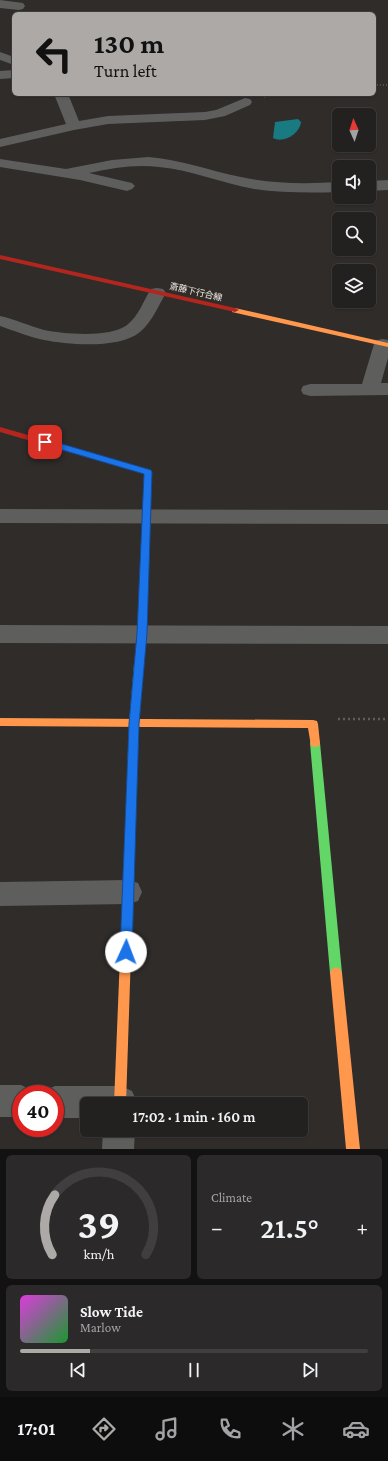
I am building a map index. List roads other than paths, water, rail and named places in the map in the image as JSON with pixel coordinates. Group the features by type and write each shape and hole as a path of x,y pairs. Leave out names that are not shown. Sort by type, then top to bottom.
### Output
{"street":[{"path":"0,4 19,6"},
{"path":"0,56 12,59"},
{"path":"0,75 12,74"},
{"path":"62,96 74,126"},
{"path":"0,143 74,126 108,120 205,116 220,113 245,102"},
{"path":"67,173 85,168 115,164 156,162 203,171 252,184 292,188 332,187"},
{"path":"0,163 67,173 126,186"},
{"path":"376,186 388,185"},
{"name":"斎藤下行合線","path":"0,257 386,345"},
{"path":"0,321 49,336 89,339 110,337 132,331 140,323 157,293"},
{"path":"310,390 379,389 386,345"},
{"path":"0,429 148,472 142,633 134,724 121,1097"},
{"path":"0,516 388,517"},
{"path":"0,634 142,633 388,635"},
{"path":"0,722 313,724 352,1149"},
{"path":"0,894 128,892"},
{"path":"0,1101 12,1101"},
{"path":"64,1103 80,1106"},
{"path":"118,1149 119,1137"}],"water":[{"path":"298,119 301,122 295,133 282,140 273,138 275,122"}]}
